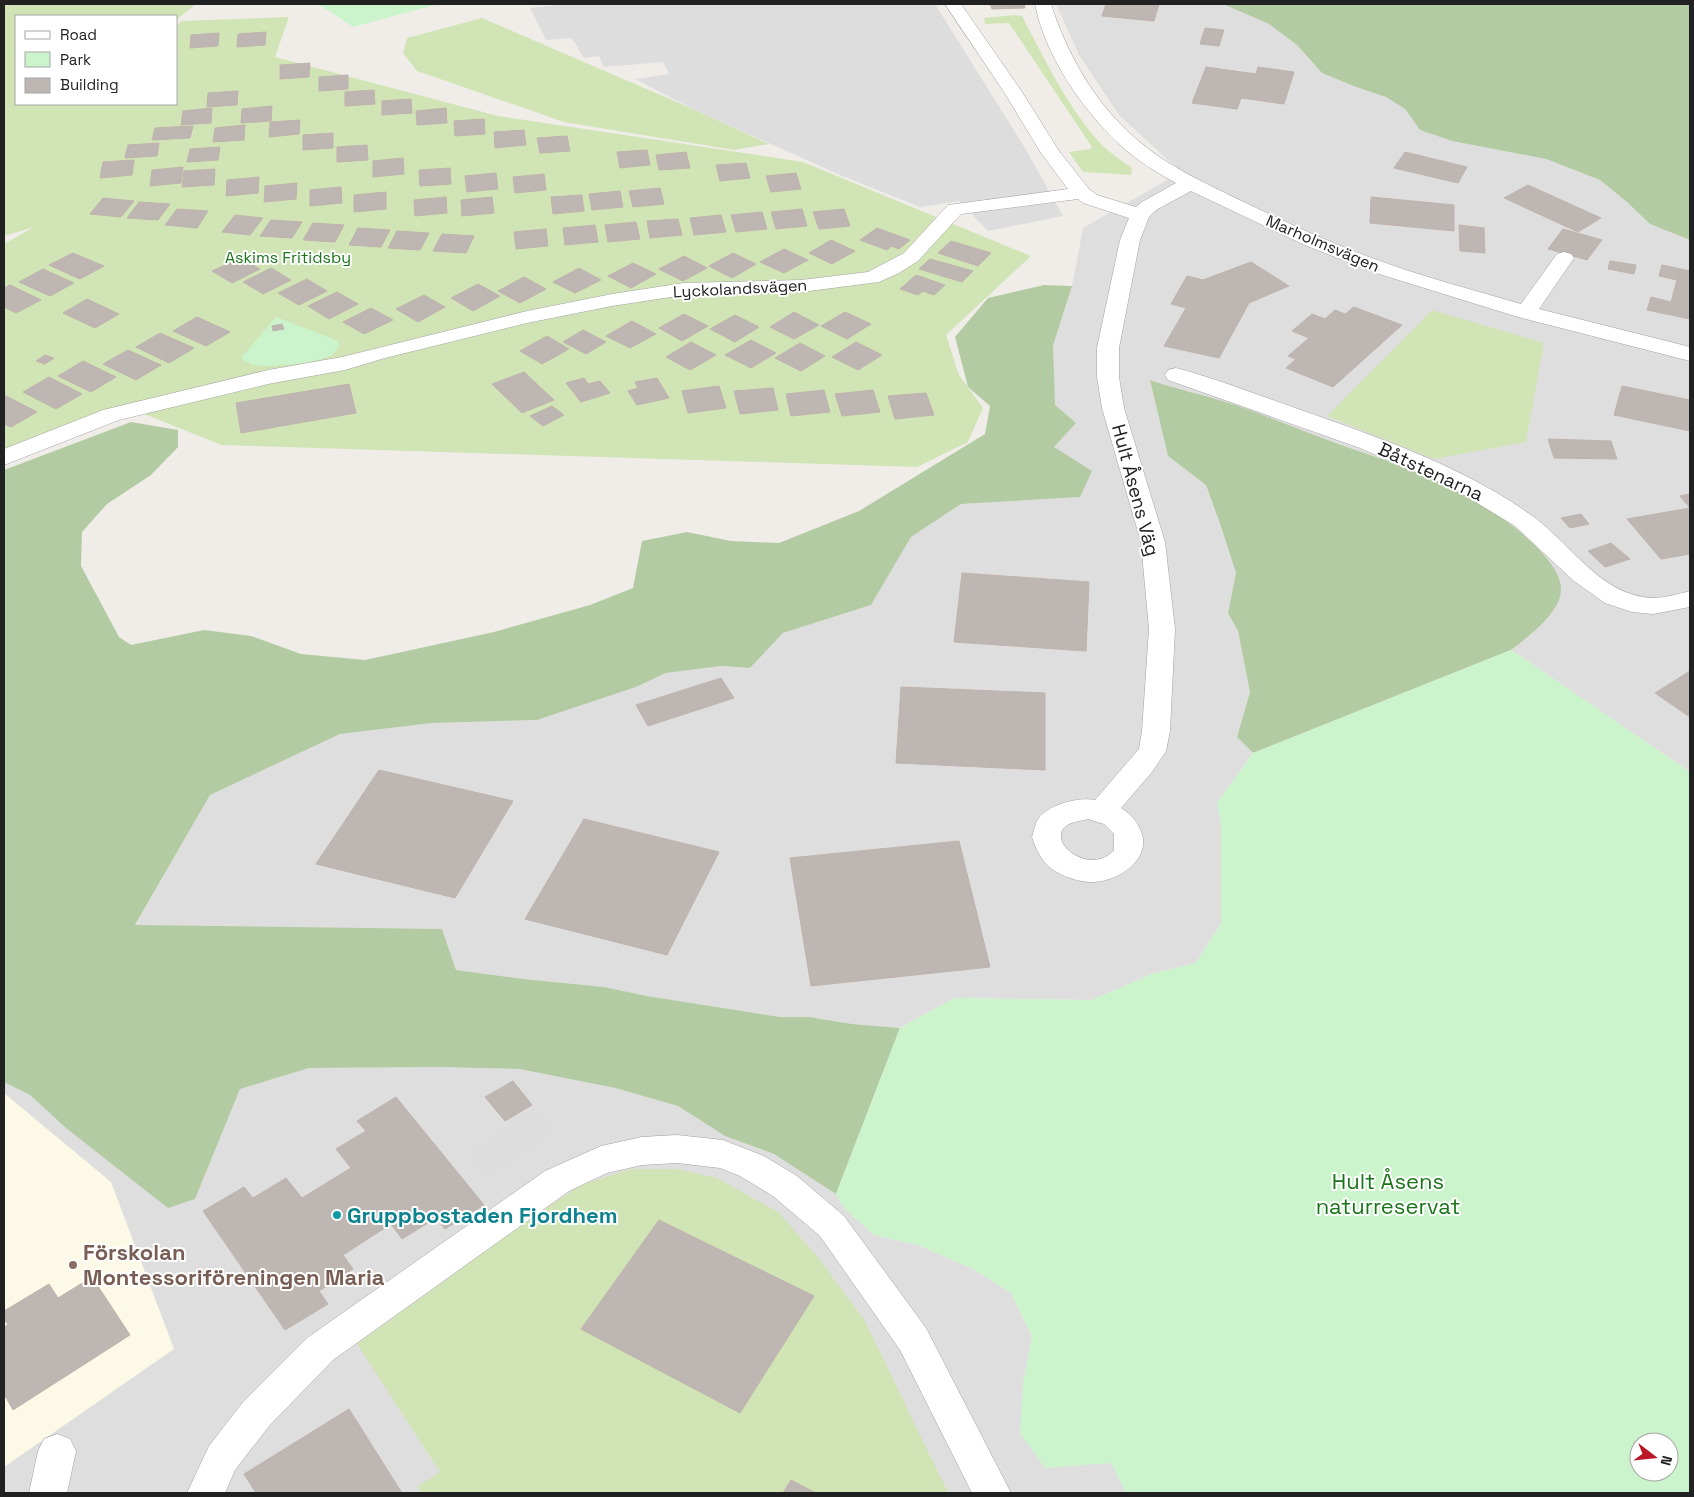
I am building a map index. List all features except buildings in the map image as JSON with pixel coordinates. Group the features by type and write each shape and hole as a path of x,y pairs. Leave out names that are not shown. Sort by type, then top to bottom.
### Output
{"street":[{"path":"953,4 1052,153 1082,193 1090,199 1140,215 1149,206 1190,184"},
{"name":"Marholmsvägen","path":"1043,4 1046,21 1061,54 1086,93 1115,129 1140,152 1190,184 1345,255 1407,277 1526,312 1690,354"},
{"name":"Lyckolandsvägen","path":"4,458 29,446 111,415 268,377 345,364 378,353 527,316 684,289 802,286 872,278 892,269 911,257 955,209 1082,193"},
{"name":"Hult Åsens Väg","path":"1102,811 1152,751 1156,731 1162,630 1154,552 1113,408 1108,378 1108,348 1130,240 1140,215"},
{"path":"1526,312 1564,258"},
{"name":"Båtstenarna","path":"1176,375 1381,447 1439,470 1481,492 1526,522 1571,563 1592,586 1614,598 1635,605 1655,606 1690,599"},
{"path":"206,1493 222,1458 256,1414 320,1348 557,1180 601,1160 642,1151 677,1149 723,1154 752,1166 785,1186 832,1226 913,1339 992,1493"},
{"path":"48,1493 57,1451"}],"shaded area":[{"path":"568,4 935,4 1025,148 1063,216 988,231 959,201 920,207 840,175 693,109 635,79 669,74 663,62 604,67 599,56 584,58 572,38 546,40 530,8"},
{"path":"1056,4 1223,4 1269,24 1297,45 1322,73 1386,97 1405,109 1420,130 1452,141 1546,159 1600,180 1650,224 1690,240 1690,772 1511,650 1534,632 1404,466 1150,380 1168,456 1206,485 1236,573 1228,613 1238,631 1250,692 1237,737 1253,753 1217,803 1221,821 1221,923 1196,963 1152,974 1092,1000 954,998 900,1028 852,1024 809,1017 780,1017 647,996 604,987 456,970 442,929 135,926 210,795 340,734 432,723 537,720 636,687 666,673 721,666 750,668 783,633 871,605 911,537 962,504 1080,497 1054,447 1053,347 1072,286 1083,228 1181,172 1119,115 1079,55"},
{"path":"439,1067 518,1069 615,1088 678,1106 725,1136 774,1154 836,1194 845,1209 874,1235 918,1245 973,1269 1011,1293 1032,1336 1023,1384 1045,1468 1111,1462 1126,1493 4,1493 4,1082 30,1095 66,1128 195,1199 240,1089 309,1068"},
{"name":"Förskolan Montessoriföreningen Maria","path":"4,1093 111,1182 174,1349 4,1467"},
{"path":"533,1108 556,1132 488,1178 466,1153"}],"green space":[{"name":"Askims Fritidsby","path":"4,4 196,4 178,18 178,15 15,15 15,105 178,105 178,24 181,21 289,17 275,57 498,116 803,162 1031,256 946,335 959,375 983,408 968,442 917,467 221,445 137,411 4,460 4,244 34,227 4,236"},
{"path":"318,4 439,4 353,27"},
{"path":"1223,4 1690,4 1690,240 1650,224 1600,180 1546,159 1452,141 1420,130 1405,109 1386,97 1322,73 1297,45 1269,24"},
{"path":"1022,16 1058,83 1078,115 1101,144 1132,168 1131,175 1083,172 1069,152 1091,149 1092,147 1009,23 985,24 984,18"},
{"path":"482,18 769,144 734,150 564,122 417,71 403,53 407,38"},
{"path":"1044,285 1072,286 1053,346 1055,405 1076,423 1054,447 1092,471 1080,497 961,504 911,537 871,605 783,633 750,668 721,666 666,673 636,687 537,720 432,723 340,734 210,795 135,925 442,929 456,970 604,987 647,996 780,1017 809,1017 852,1024 900,1028 836,1194 774,1154 725,1136 678,1106 615,1088 519,1069 439,1067 309,1068 240,1089 195,1199 168,1208 66,1128 30,1095 4,1082 4,470 131,422 178,430 178,447 151,475 107,504 82,532 81,566 119,637 131,645 204,630 251,636 301,654 365,660 494,632 590,605 633,588 642,541 687,532 731,541 779,543 859,511 985,434 990,406 968,387 955,337 988,298"},
{"path":"1432,310 1544,343 1526,442 1434,459 1327,416"},
{"path":"276,317 338,341 339,347 331,356 305,363 269,366 252,365 241,358"},
{"path":"1150,380 1244,408 1332,442 1414,470 1466,494 1500,516 1517,530 1547,559 1557,573 1561,587 1560,596 1551,614 1511,650 1253,753 1237,737 1250,692 1238,631 1228,613 1236,573 1206,485 1168,456"},
{"name":"Hult Åsens naturreservat","path":"1511,650 1690,772 1690,1493 1126,1493 1111,1463 1045,1468 1020,1433 1023,1384 1032,1336 1011,1293 973,1269 918,1245 874,1235 845,1209 836,1194 900,1028 954,998 1092,1000 1152,974 1196,963 1221,923 1221,821 1217,803 1253,753"},
{"path":"630,1169 677,1169 717,1178 778,1212 817,1256 865,1321 948,1493 422,1493 417,1487 440,1472 357,1344 533,1217 581,1185"}],"place":[{"name":"Gruppbostaden Fjordhem","path":"337,1215"},
{"name":"Förskolan Montessoriföreningen Maria","path":"73,1265"}]}
